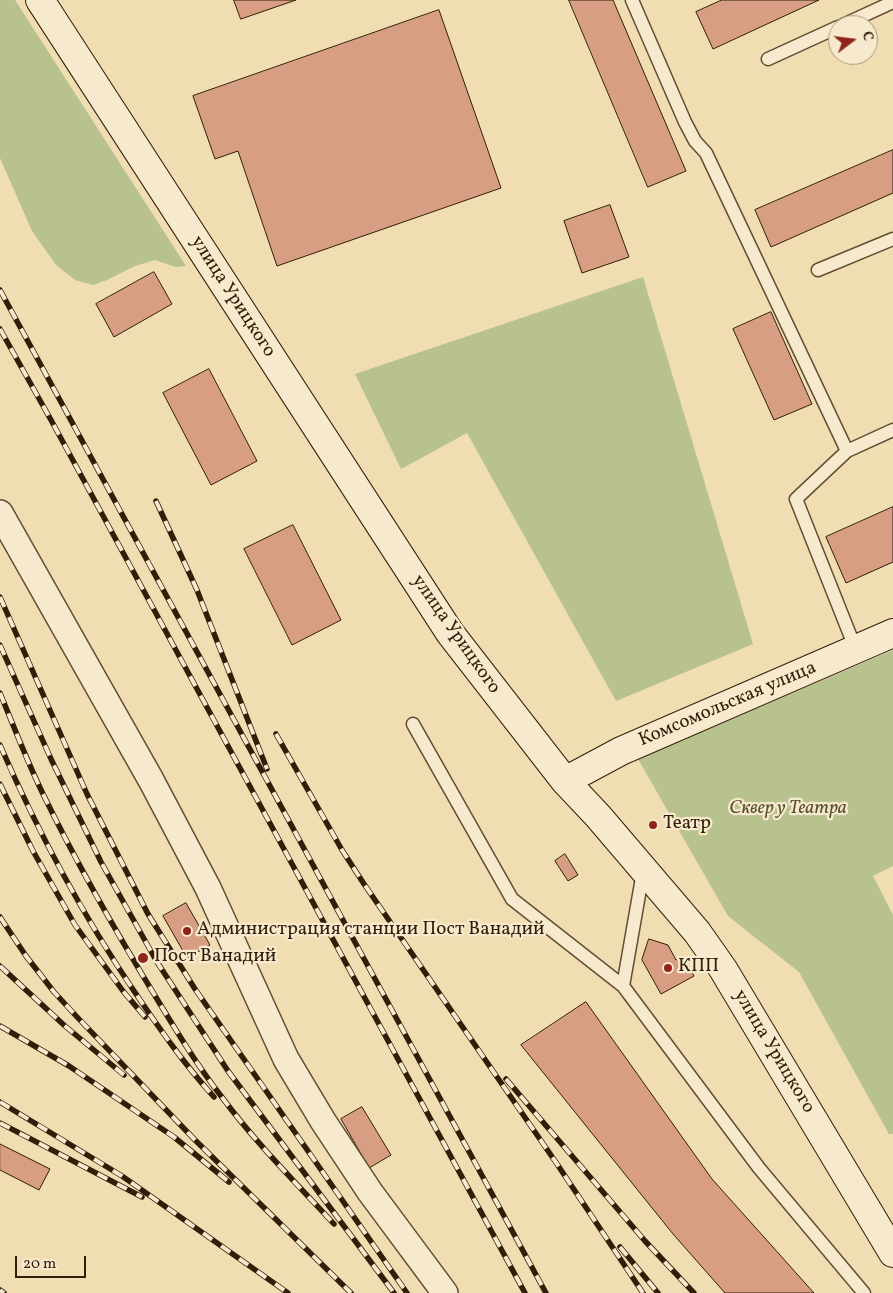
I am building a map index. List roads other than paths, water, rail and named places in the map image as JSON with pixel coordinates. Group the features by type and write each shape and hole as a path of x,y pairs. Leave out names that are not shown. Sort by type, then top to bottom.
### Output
{"street":[{"name":"улица Урицкого","path":"40,0 450,633 565,781 598,816 697,932 723,969 893,1253"},
{"path":"0,514 156,789 208,888 286,1059 323,1121 370,1192 445,1293"},
{"name":"Комсомольская улица","path":"565,781 621,751 893,633"}],"lane":[{"path":"632,0 685,122 695,141 706,153 846,450"},
{"path":"865,15 893,2"},
{"path":"768,59 828,32"},
{"path":"818,270 893,239"},
{"path":"856,650 796,499 846,450 893,430"},
{"path":"413,724 512,899 623,986 759,1168 864,1293"},
{"path":"623,986 643,869"}],"railway":[{"path":"0,290 546,1293"},
{"path":"0,329 525,1293"},
{"path":"156,501 197,590 267,769"},
{"path":"0,597 87,794 148,914 195,989 407,1293"},
{"path":"0,645 51,759 101,862 157,962 228,1071 394,1293"},
{"path":"0,693 37,782 69,846 142,974 195,1060 248,1130 334,1224"},
{"path":"276,734 342,850 364,884 555,1161 643,1293"},
{"path":"0,745 45,840 96,932 162,1032 192,1072 214,1097"},
{"path":"0,784 33,851 75,925 123,991 145,1017"},
{"path":"0,917 26,956 54,992 78,1018 195,1140 351,1293"},
{"path":"0,966 65,1026 124,1075"},
{"path":"0,1026 69,1066 174,1137 229,1182"},
{"path":"506,1079 645,1241 694,1293"},
{"path":"0,1102 122,1176 288,1293"},
{"path":"0,1123 142,1197"},
{"path":"620,1247 658,1293"},
{"path":"0,1290 4,1293"}],"place":[{"name":"Театр","path":"653,825"},
{"name":"Администрация станции Пост Ванадий","path":"187,931"},
{"name":"Пост Ванадий","path":"143,958"},
{"name":"КПП","path":"668,968"}],"park label":[{"name":"Сквер у Театра","path":"788,810"}]}
